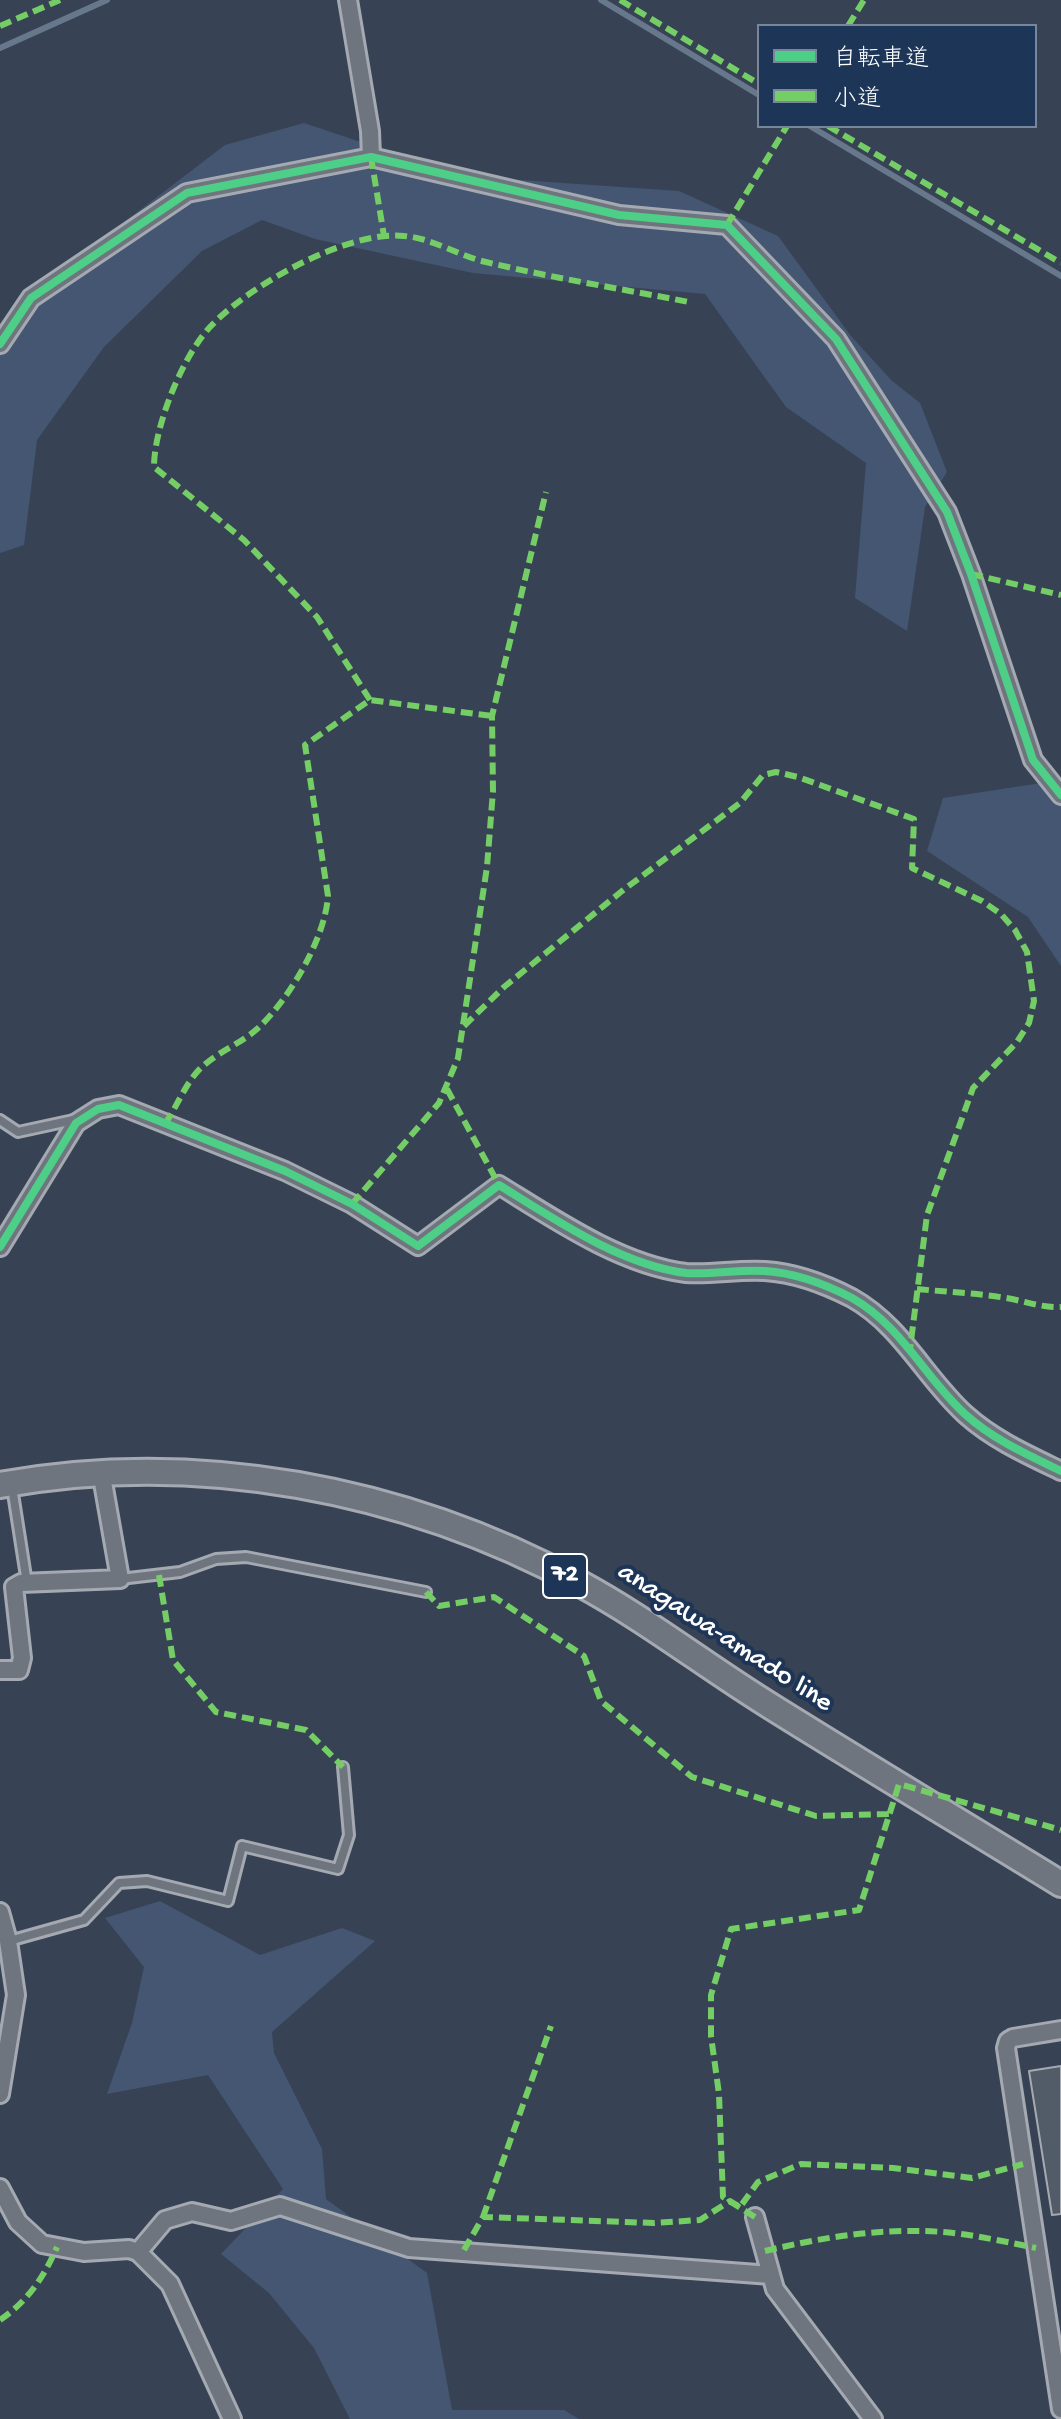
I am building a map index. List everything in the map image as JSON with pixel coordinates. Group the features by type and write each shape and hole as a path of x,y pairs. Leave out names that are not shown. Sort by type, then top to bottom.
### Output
{"main road":[{"name":"anagawa-amado line","path":"6,1484 101,1471 229,1474 296,1484 407,1512 525,1555 613,1603 770,1706 1061,1884"}],"street":[{"path":"348,0 370,131 371,157"},
{"path":"0,344 31,298 187,193 371,157 619,215 727,225 836,339 947,512 1033,760 1061,795"},
{"path":"0,1247 76,1123 98,1109 119,1105 285,1171 352,1204 418,1246 499,1185 571,1230 627,1257 685,1273 765,1271 805,1277 853,1299 888,1324 966,1415 1001,1441 1061,1471"},
{"path":"0,1670 19,1670 22,1658 14,1587 21,1583 120,1579 101,1471"},
{"path":"0,1912 16,1995 0,2094"},
{"path":"1061,2030 1013,2038 1006,2048 1061,2409"},
{"path":"0,2188 18,2222 42,2244 84,2252 129,2249 138,2252 170,2284 232,2419"},
{"path":"138,2252 165,2220 192,2212 231,2221 280,2206 409,2248 771,2275"},
{"path":"755,2217 775,2289 873,2419"}],"lane":[{"path":"0,1120 18,1132 84,1118"},
{"path":"6,1484 27,1583"},
{"path":"120,1579 180,1572 216,1559 246,1557 426,1592"},
{"path":"8,1941 84,1920 119,1883 147,1881 228,1901 242,1846 338,1869 349,1835 343,1767"}],"shaded area":[{"path":"304,123 462,176 679,191 778,236 851,336 891,380 920,403 947,472 925,507 907,631 855,598 866,463 786,407 705,294 473,273 315,239 262,220 202,251 104,347 37,440 24,545 0,553 0,347 4,339 110,233 225,145"},
{"path":"1061,780 1061,966 1028,917 927,851 943,798"},
{"path":"160,1901 260,1955 342,1928 375,1941 272,2032 274,2053 322,2149 326,2199 427,2273 452,2410 564,2410 579,2419 350,2419 314,2348 269,2293 221,2254 283,2189 208,2075 107,2094 132,2023 144,1967 105,1918"}],"building":[{"path":"1061,2066 1061,2214 1052,2215 1029,2071"}],"waterway":[{"path":"0,48 107,0"},
{"path":"601,0 757,94"},
{"path":"813,128 1061,276"}],"marked path":[{"path":"0,26 60,0"},
{"path":"620,0 757,83"},
{"path":"849,24 864,0"},
{"path":"727,225 786,128"},
{"path":"831,128 1061,263"},
{"path":"371,157 384,236"},
{"path":"370,700 317,617 244,540 154,467 164,413 189,356 210,327 248,295 300,264 328,251 381,237 414,237 486,262 689,302"},
{"path":"352,1204 439,1103 458,1058 487,867 493,791 492,716 546,492"},
{"path":"971,574 1061,595"},
{"path":"165,1124 197,1072 269,1017 293,986 320,931 328,896 305,745 370,700 492,716"},
{"path":"464,1026 504,987 622,891 740,803 763,775 776,772 798,777 914,819 912,868 982,901 1001,914 1015,930 1027,952 1034,1001 1029,1023 1017,1042 973,1088 927,1215 910,1349"},
{"path":"447,1089 499,1185"},
{"path":"917,1289 995,1296 1061,1307"},
{"path":"159,1575 173,1660 216,1712 306,1730 343,1767"},
{"path":"426,1592 439,1606 494,1597 584,1656 601,1701 692,1777 816,1816 889,1814"},
{"path":"755,2217 723,2197 719,2094 711,2036 711,1995 731,1929 859,1910 899,1784 1061,1830"},
{"path":"483,2217 551,2026"},
{"path":"464,2250 483,2217 654,2223 700,2220 730,2201 740,2207 758,2182 801,2164 893,2168 972,2178 1023,2164"},
{"path":"765,2251 841,2236 900,2231 963,2234 1036,2248"},
{"path":"0,2320 34,2288 57,2247"}],"cycle path":[{"path":"0,344 31,298 187,193 371,157 619,215 727,225 836,339 947,512 1033,760 1061,795"},
{"path":"0,1247 76,1123 98,1109 119,1105 285,1171 352,1204 418,1246 499,1185 589,1239 637,1261 686,1273 777,1272 821,1284 852,1298 885,1323 966,1415 988,1432 1061,1471"}]}
